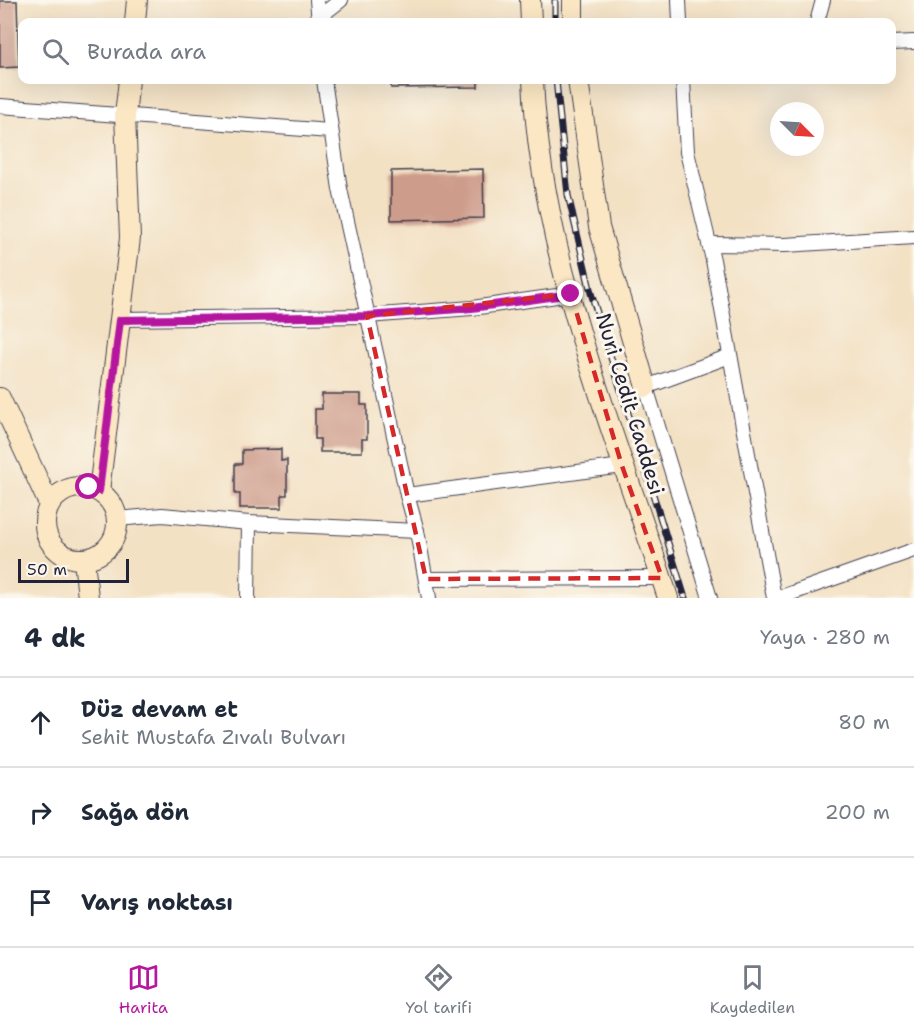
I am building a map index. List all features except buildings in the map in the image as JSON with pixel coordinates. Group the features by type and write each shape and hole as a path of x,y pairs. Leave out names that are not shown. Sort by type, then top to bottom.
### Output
{"street":[{"path":"135,18 137,0"},
{"path":"317,0 318,18"},
{"path":"320,18 341,0"},
{"path":"530,0 531,18"},
{"path":"573,0 573,18"},
{"path":"680,0 680,18"},
{"path":"819,18 823,0"},
{"path":"896,43 914,42"},
{"path":"99,491 130,238 125,115 129,84"},
{"path":"324,84 330,130 367,316 417,531 429,598"},
{"name":"Nuri Cedit Caddesi","path":"533,84 540,160 571,294 622,466 668,598"},
{"name":"Nuri Cedit Caddesi","path":"579,84 599,227 646,387"},
{"path":"683,84 687,152 710,244 776,598 914,550"},
{"path":"0,106 330,130"},
{"path":"710,244 785,245 914,237"},
{"path":"120,320 367,316 472,308 571,294"},
{"path":"710,598 646,387 730,356"},
{"path":"0,398 49,504 45,526 53,547 72,558 84,559 105,550 116,531 117,519 114,508 99,491 77,486 66,489 49,504"},
{"path":"407,495 622,466"},
{"path":"117,519 162,515 249,523 417,531"},
{"path":"248,598 249,523"},
{"path":"84,559 88,598"},
{"path":"426,579 662,578"}],"highlighted area":[{"path":"571,294 622,466 662,578 426,579 367,316"}],"railway":[{"path":"555,0 555,18"},
{"path":"556,84 568,195 591,293 685,598"}],"route":[{"path":"89,487 99,491 120,320 367,316 472,308 571,294"}]}
